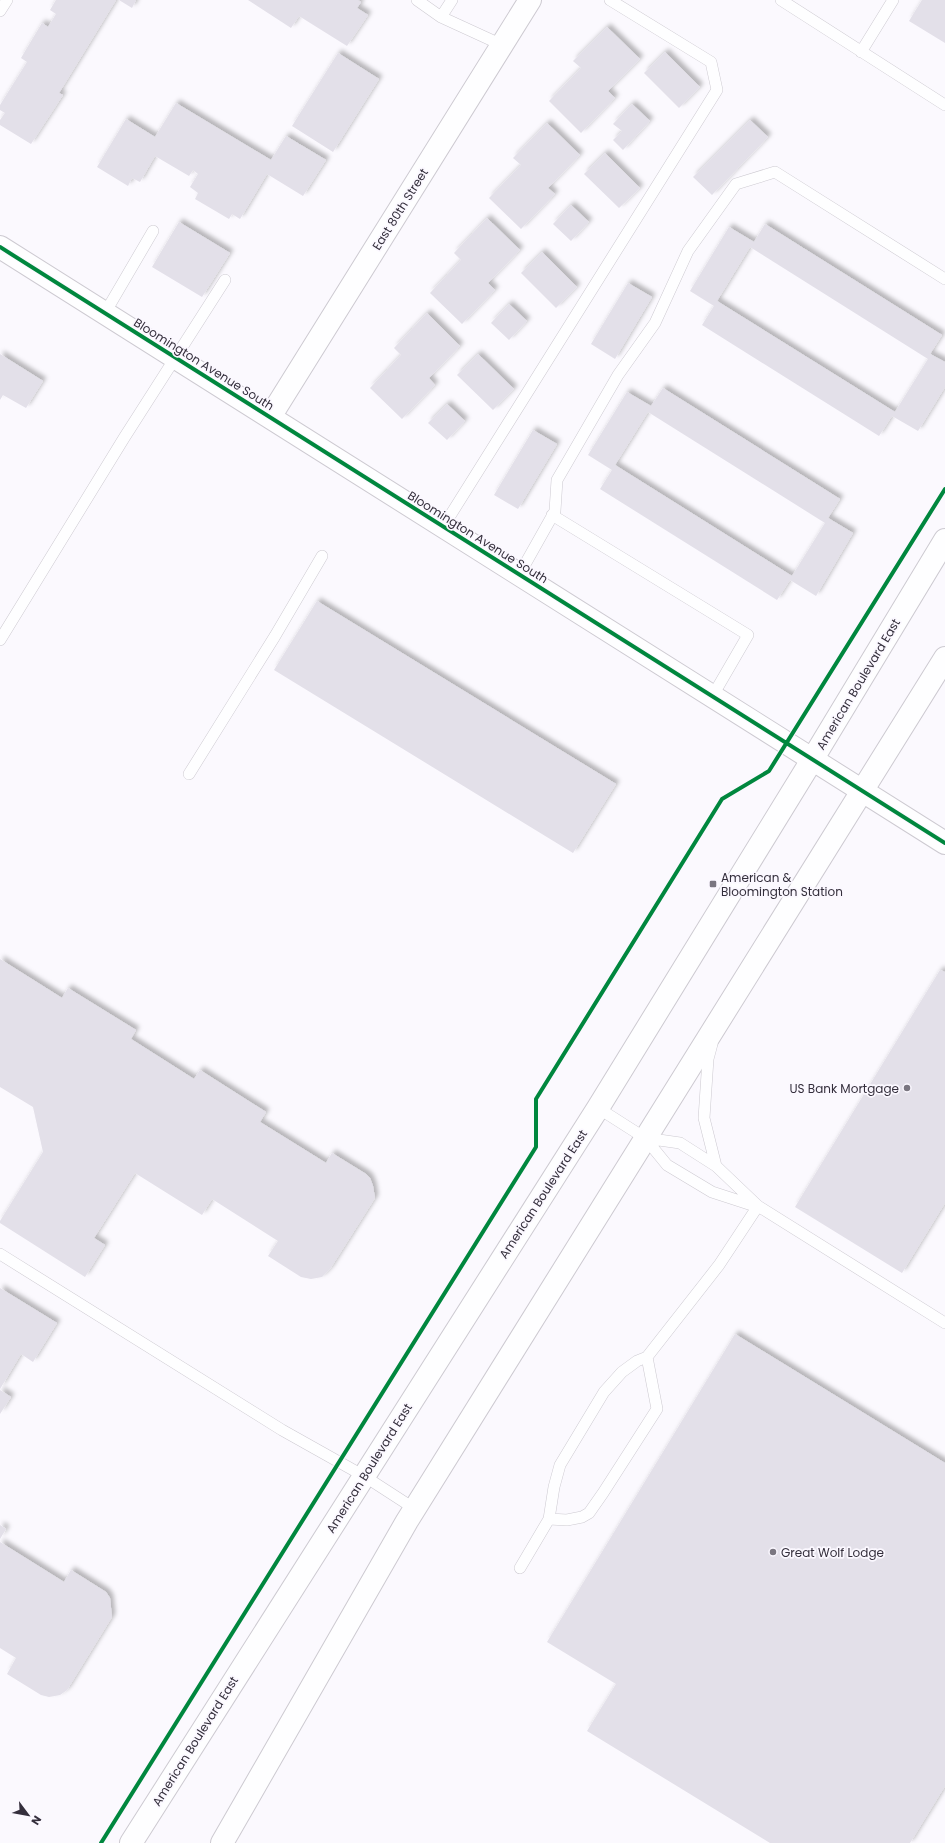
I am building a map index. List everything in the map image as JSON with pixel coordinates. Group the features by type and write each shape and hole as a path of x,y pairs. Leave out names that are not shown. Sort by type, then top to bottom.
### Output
{"main road":[{"name":"East 80th Street","path":"270,417 530,0"},
{"name":"Bloomington Avenue South","path":"0,247 945,843"},
{"name":"American Boulevard East","path":"131,1843 598,1108 945,540"},
{"path":"222,1843 414,1508 945,658"}],"lane":[{"path":"0,11 7,0"},
{"path":"416,0 441,17 502,45"},
{"path":"441,17 452,0"},
{"path":"443,527 717,90 711,62 610,0"},
{"path":"781,0 945,105"},
{"path":"861,52 893,0"},
{"path":"519,575 555,511 557,480 618,375 655,323 688,250 736,184 775,172 945,279"},
{"path":"105,313 153,232"},
{"path":"0,640 225,280"},
{"path":"552,515 748,635 712,697"},
{"path":"189,774 275,636 322,556"},
{"path":"716,1026 708,1059 704,1118 716,1166"},
{"path":"598,1108 645,1138 667,1165 712,1192 758,1206"},
{"path":"645,1138 680,1144 716,1166 758,1206 945,1323"},
{"path":"520,1568 549,1518 554,1487 560,1465 604,1392 622,1372 637,1361 648,1357 719,1265 758,1206"},
{"path":"0,1254 282,1430 364,1476 414,1508"},
{"path":"549,1518 567,1520 582,1517 589,1513 657,1409 648,1357"}],"building":[{"path":"56,0 116,0 59,93 63,95 31,144 0,125 0,120 5,113 0,110 0,105 27,62 21,58 42,23 48,27 56,14 50,10"},
{"path":"119,0 136,0 132,8"},
{"path":"248,0 358,0 361,2 357,8 368,15 347,46 299,16 291,28"},
{"path":"922,0 945,0 945,43 909,21"},
{"path":"607,27 640,59 608,91 615,98 581,133 549,101 581,68 573,61"},
{"path":"665,52 700,87 679,108 644,73"},
{"path":"338,53 379,79 333,152 292,126"},
{"path":"176,103 271,160 286,136 326,160 303,196 267,174 240,219 232,214 229,219 195,199 198,193 190,187 198,174 193,170 189,176 155,156 140,182 132,178 128,186 97,167 126,119 155,137"},
{"path":"632,104 650,121 623,150 613,140 622,131 613,124"},
{"path":"750,120 768,137 712,195 693,177"},
{"path":"547,123 580,155 548,188 555,194 521,229 489,198 521,165 513,158"},
{"path":"605,153 640,188 619,208 584,174"},
{"path":"571,205 589,222 571,241 553,224"},
{"path":"487,218 520,250 488,283 495,290 462,324 430,293 461,260 454,253"},
{"path":"179,222 230,253 202,297 152,267"},
{"path":"765,224 942,335 930,354 945,362 945,387 918,431 892,416 879,436 702,325 714,306 690,291 729,227 754,242","holes":["750,247 928,359 895,412 717,301"]},
{"path":"542,252 577,287 556,308 521,273"},
{"path":"628,283 652,297 615,359 591,344"},
{"path":"509,304 527,321 509,340 491,323"},
{"path":"427,313 460,346 429,378 435,385 402,419 370,388 401,355 394,348"},
{"path":"0,354 43,381 26,408 3,395 0,400"},
{"path":"478,354 514,389 493,410 457,375"},
{"path":"663,388 840,499 828,518 853,533 816,596 790,580 777,600 600,489 612,470 588,455 627,392 651,406","holes":["648,412 825,523 792,576 615,465"]},
{"path":"447,404 465,421 447,440 428,423"},
{"path":"533,430 557,444 518,509 494,495"},
{"path":"317,601 616,784 573,853 274,670"},
{"path":"0,959 62,998 68,988 136,1030 131,1039 194,1079 200,1070 266,1112 260,1122 326,1163 332,1153 366,1174 370,1178 373,1186 375,1198 330,1269 322,1277 311,1279 301,1277 268,1256 278,1241 212,1199 202,1215 135,1173 94,1238 105,1245 85,1277 0,1223 43,1152 33,1107 0,1087"},
{"name":"US Bank Mortgage","path":"940,970 945,972 945,1203 902,1273 795,1207"},
{"path":"0,1288 57,1323 33,1362 21,1354 0,1389"},
{"name":"Great Wolf Lodge","path":"735,1334 945,1463 945,1786 910,1843 770,1843 587,1731 616,1684 547,1642"},
{"path":"0,1390 11,1397 0,1414"},
{"path":"0,1525 6,1529 0,1539"},
{"path":"0,1542 64,1582 71,1570 106,1592 110,1598 112,1617 67,1690 60,1695 49,1697 41,1695 7,1674 16,1658 0,1648"}],"cycle path":[{"path":"0,247 945,843"},
{"path":"101,1843 536,1147 536,1099 722,799 769,771 945,489"}],"place":[{"name":"American & Bloomington Station","path":"713,884"},
{"name":"US Bank Mortgage","path":"907,1088"},
{"name":"Great Wolf Lodge","path":"773,1552"}]}
